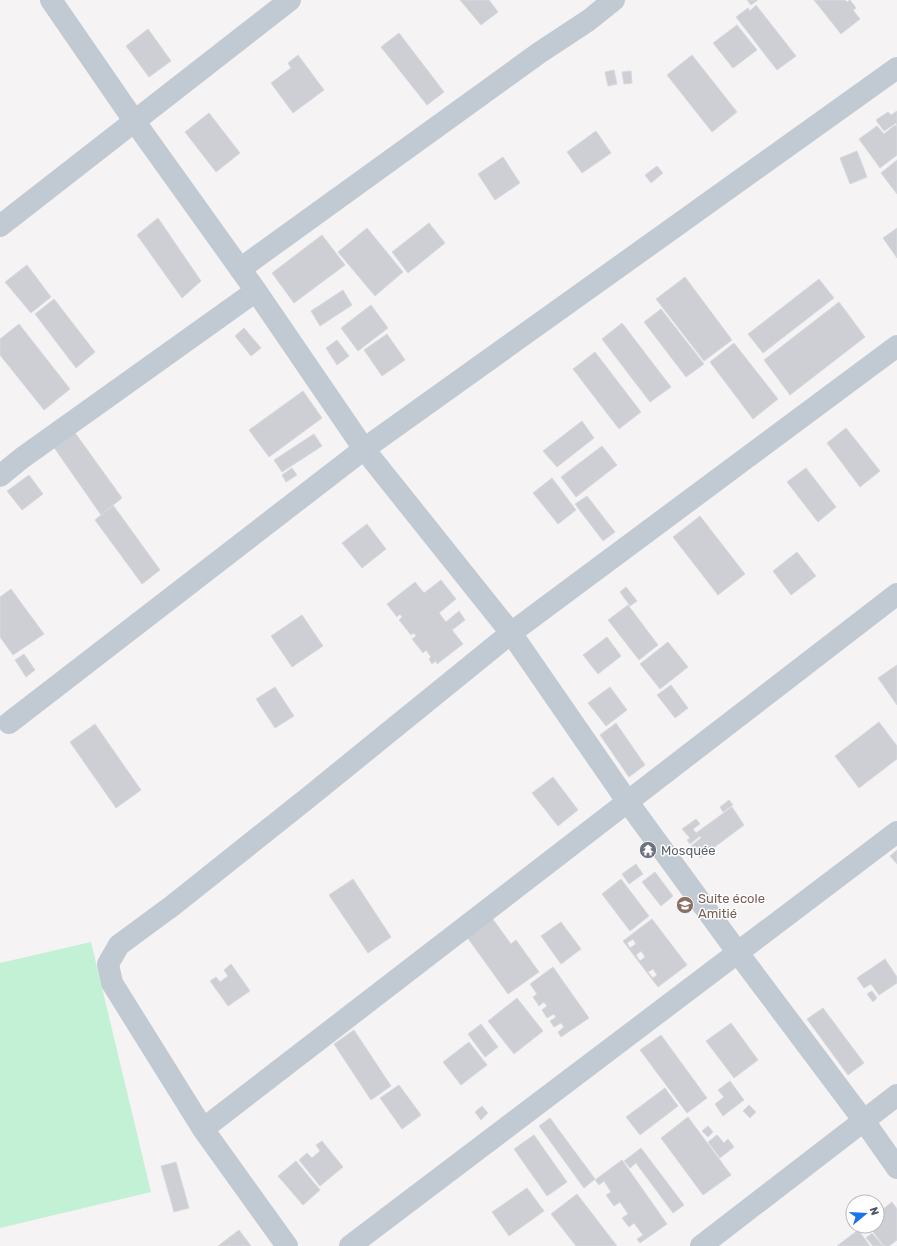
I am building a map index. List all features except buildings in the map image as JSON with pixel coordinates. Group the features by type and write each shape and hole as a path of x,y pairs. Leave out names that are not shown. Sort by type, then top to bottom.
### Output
{"street":[{"path":"51,0 135,122 256,291 364,449 511,633 627,801 738,953 864,1121 897,1168"},
{"path":"0,226 290,0"},
{"path":"240,269 516,70 589,20 614,0"},
{"path":"9,723 364,449 897,68"},
{"path":"0,476 256,291"},
{"path":"287,1246 203,1129 112,983 108,964 119,945 172,906 309,797 511,633 897,346"},
{"path":"203,1129 897,594"},
{"path":"350,1246 897,832"},
{"path":"701,1246 897,1095"}],"green space":[{"path":"91,942 151,1192 0,1228 0,963"}],"place":[{"name":"Mosquée","path":"648,850"},
{"name":"Suite école Amitié","path":"685,905"}]}
